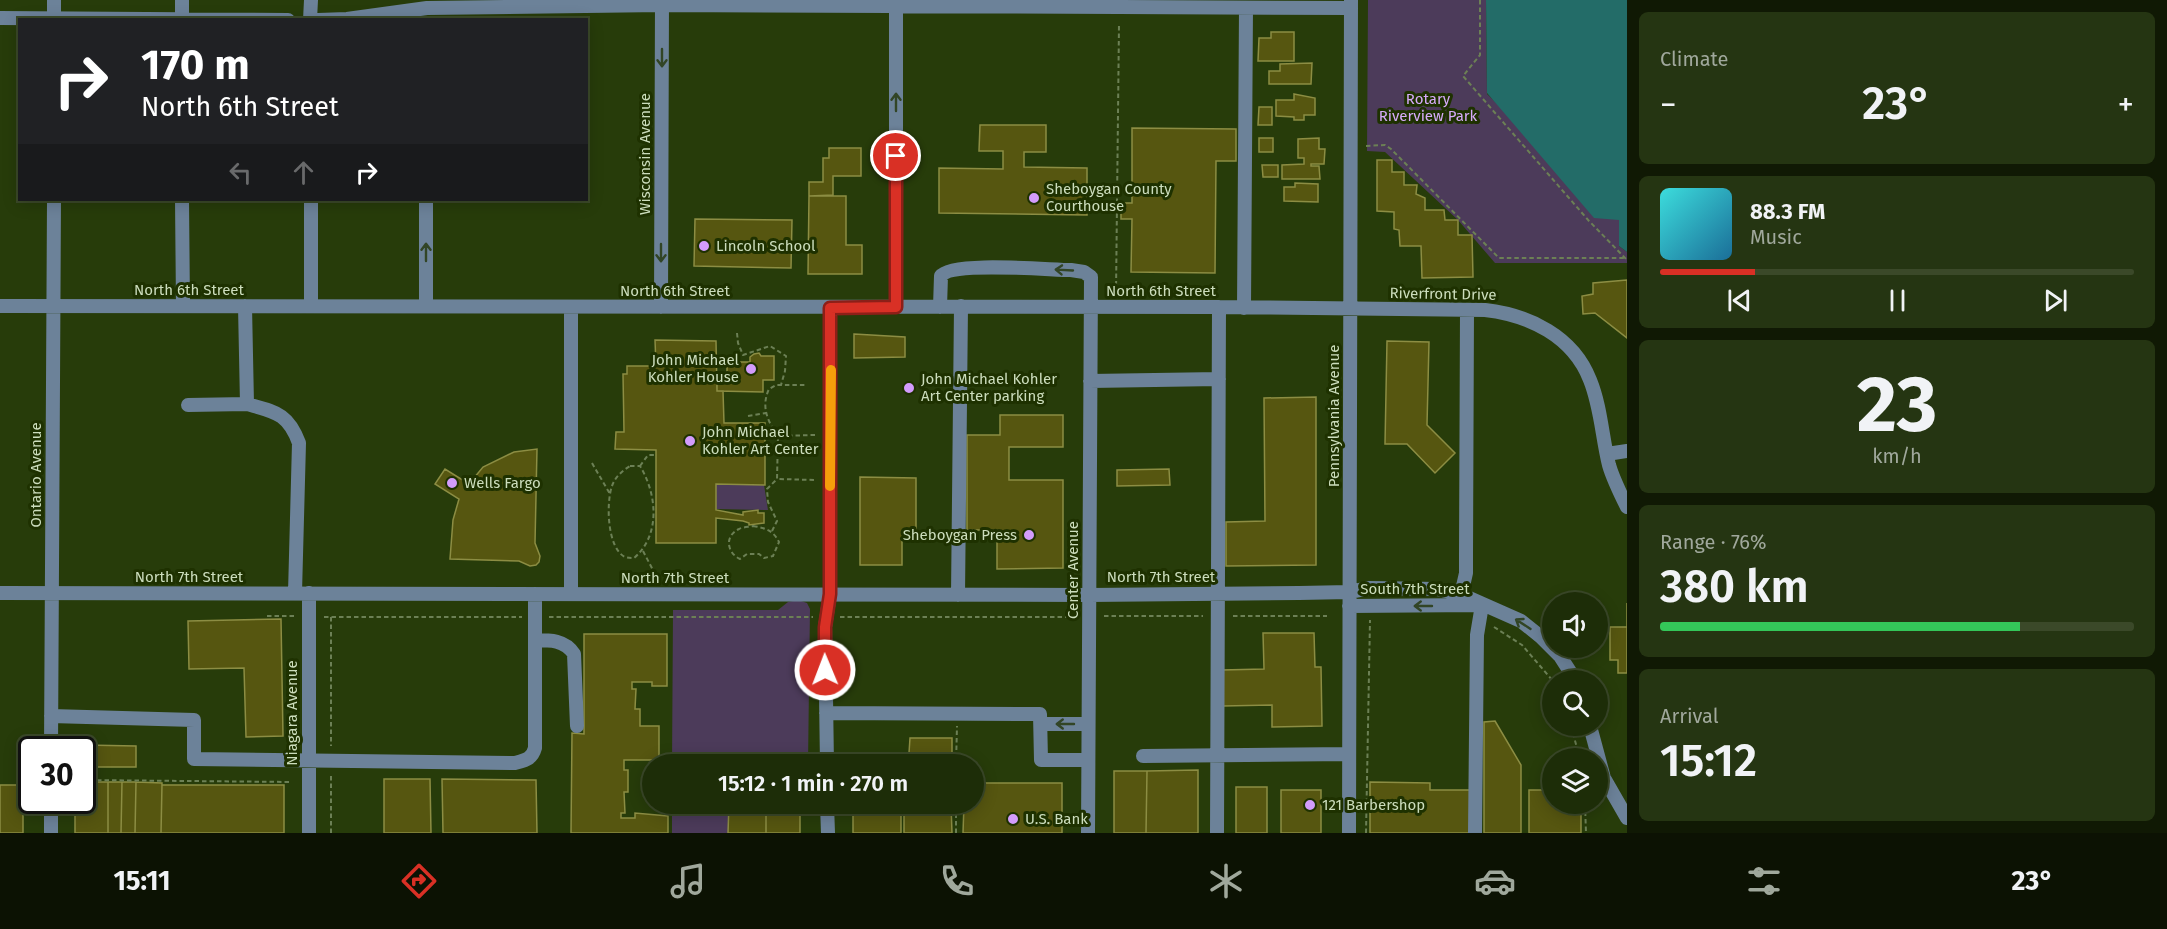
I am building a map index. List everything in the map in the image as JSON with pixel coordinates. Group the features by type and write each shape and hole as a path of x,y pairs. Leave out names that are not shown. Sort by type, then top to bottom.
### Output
{"street":[{"path":"54,0 54,18"},
{"path":"182,0 182,18"},
{"path":"310,18 311,0"},
{"path":"354,18 427,9 662,3 1132,4 1246,8 1273,4 1351,4"},
{"name":"Wisconsin Avenue","path":"661,307 662,3"},
{"path":"896,3 896,307"},
{"name":"Pennsylvania Avenue","path":"1349,833 1351,4"},
{"path":"1244,308 1246,8"},
{"path":"0,18 18,18"},
{"name":"Ontario Avenue","path":"51,736 54,201"},
{"path":"182,201 183,306"},
{"path":"311,201 311,306"},
{"path":"426,201 426,305"},
{"name":"Center Avenue","path":"940,307 940,278 944,271 987,267 1071,270 1086,273 1091,280 1088,833"},
{"name":"North 6th Street","path":"0,306 426,305 571,308 830,308 961,306 1350,309"},
{"path":"245,306 247,404"},
{"path":"958,594 961,306"},
{"path":"1218,833 1220,307"},
{"path":"571,308 571,594"},
{"path":"827,754 825,616 830,594 830,308"},
{"name":"Riverfront Drive","path":"1350,309 1485,310 1517,315 1550,331 1570,348 1590,379 1600,414 1607,454 1618,489 1627,507"},
{"path":"1461,595 1466,573 1467,310"},
{"path":"1090,381 1219,379"},
{"name":"Niagara Avenue","path":"188,405 247,404 279,413 293,427 299,443 302,593 309,616 309,833"},
{"path":"1607,454 1627,451"},
{"name":"South 7th Street","path":"1349,599 1370,588 1437,589 1461,595 1521,621 1560,656 1569,670"},
{"name":"North 7th Street","path":"0,593 1089,595 1219,593 1349,599"},
{"path":"51,716 194,720 194,759 515,763 527,760 533,755 535,748 534,594"},
{"name":"South 7th Street","path":"1349,599 1370,605 1482,605"},
{"path":"1475,833 1477,627 1482,605"},
{"path":"534,640 562,643 574,654 577,726"},
{"path":"826,713 1040,714 1041,760 1089,760"},
{"path":"1041,724 1089,724"},
{"path":"1593,736 1604,778 1627,818"},
{"path":"1143,756 1349,754"},
{"path":"51,814 51,833"},
{"path":"827,814 828,833"}],"path":[{"path":"1480,0 1480,56 1462,76 1588,222 1626,259"},
{"path":"1114,307 1117,286 1119,24"},
{"path":"1351,146 1385,146 1391,149 1499,258 1626,259"},
{"path":"737,333 743,355 770,346 786,356 781,385"},
{"path":"772,531 777,521 768,502 767,489 777,479 778,436 768,423 767,394 769,388 781,385 806,385"},
{"path":"748,416 766,413"},
{"path":"778,436 830,435"},
{"path":"640,466 648,455 656,455"},
{"path":"592,463 610,494"},
{"path":"630,466 640,466 649,480 653,497 653,521 643,551 634,558 624,556 616,548 609,523 610,494 620,472 630,466"},
{"path":"777,479 830,480"},
{"path":"753,526 772,531 778,542 773,556 764,558 759,554 747,554 740,559 729,550 728,542 738,529 753,526"},
{"path":"643,551 655,574"},
{"path":"1366,833 1370,605"},
{"path":"267,616 1089,617"},
{"path":"331,616 331,833"},
{"path":"956,754 957,714"},
{"path":"96,780 291,782"},
{"path":"956,814 956,833"},
{"path":"1585,814 1586,833"}],"green space":[{"name":"Rotary Riverview Park","path":"1368,0 1486,0 1487,94 1619,219 1619,246 1627,252 1627,263 1495,263 1458,220 1385,152 1367,151"},
{"path":"716,484 764,485 768,510 716,509"},
{"path":"798,600 807,603 810,609 808,754 672,754 673,610 778,610 788,602"},
{"path":"672,814 729,814 729,833 672,833"}],"water":[{"path":"1486,0 1627,0 1627,252 1619,246 1619,220 1594,218 1487,93"}],"building":[{"path":"1271,32 1294,32 1294,61 1258,61 1259,38 1271,38"},
{"path":"1312,63 1311,84 1269,84 1269,71 1280,71 1280,64"},
{"path":"1294,94 1315,98 1315,115 1304,115 1304,120 1276,116 1276,100 1294,100"},
{"path":"1259,107 1272,107 1272,125 1258,125"},
{"path":"980,125 1046,125 1046,152 1024,152 1024,167 1087,168 1087,215 939,213 939,168 1003,169 1003,151 979,151"},
{"path":"1132,128 1236,129 1236,161 1216,161 1215,273 1131,272 1132,219 1121,219 1121,203 1132,203"},
{"path":"1259,138 1273,138 1273,152 1259,152"},
{"path":"1319,138 1319,149 1325,149 1324,164 1311,164 1311,166 1319,166 1320,179 1282,179 1282,165 1304,164 1304,158 1298,158 1298,139"},
{"path":"829,148 861,148 861,176 833,176 833,195 809,196 809,182 823,182 823,158 829,158"},
{"path":"1377,160 1392,160 1392,172 1404,172 1404,185 1417,185 1416,194 1425,198 1425,210 1444,210 1445,220 1458,220 1458,235 1472,235 1473,277 1422,278 1421,246 1400,246 1399,230 1394,229 1394,212 1377,211"},
{"path":"1262,165 1278,165 1278,177 1263,177"},
{"path":"1295,183 1318,184 1318,202 1284,201 1284,187 1295,187"},
{"path":"809,196 846,196 846,245 862,245 862,274 808,274"},
{"path":"695,219 792,220 791,268 694,266"},
{"path":"1627,280 1627,338 1595,313 1583,314 1582,296 1593,294 1593,283"},
{"path":"854,334 905,337 905,357 854,358"},
{"name":"John Michael Kohler Art Center","path":"655,340 716,341 717,391 723,391 724,423 765,423 765,485 716,484 716,510 743,515 743,512 758,510 758,513 764,513 764,523 749,525 743,521 716,518 716,543 656,543 656,450 615,449 616,432 624,432 623,374 627,374 627,366 656,366"},
{"path":"1387,341 1429,342 1427,425 1455,453 1435,473 1407,444 1385,444"},
{"name":"John Michael Kohler House","path":"759,353 761,356 774,356 774,380 763,380 763,392 717,391 717,373 727,373 727,366 730,362 750,362 750,357"},
{"path":"1316,397 1316,565 1226,566 1226,522 1265,521 1264,398"},
{"path":"1000,415 1063,415 1063,447 1009,447 1009,480 1063,480 1063,568 997,569 997,530 967,530 967,435 1000,435"},
{"path":"537,449 535,543 540,556 539,562 530,566 519,561 450,559 453,520 459,499 435,484 445,469 469,484 483,467 514,452"},
{"path":"1169,469 1170,485 1117,486 1117,470"},
{"path":"860,477 916,478 916,541 902,541 902,565 860,565"},
{"path":"281,619 283,736 246,737 244,668 189,669 188,621"},
{"path":"1610,627 1627,627 1627,673 1618,673 1618,660 1610,660"},
{"path":"1263,633 1314,633 1315,667 1321,667 1322,726 1272,727 1272,705 1223,706 1222,670 1264,669"},
{"path":"584,634 667,634 667,686 652,686 652,682 632,682 632,689 636,689 635,709 640,709 640,726 659,726 659,754 642,754 642,760 624,760 624,770 628,770 628,792 624,792 625,813 621,813 621,818 635,818 635,813 668,816 668,833 571,833 572,733 584,734"},
{"path":"1495,721 1521,765 1521,833 1484,833 1484,722"},
{"path":"910,738 952,738 952,754 899,754 909,753"},
{"path":"96,745 136,746 136,767 96,767"},
{"path":"1198,770 1198,833 1146,833 1147,771"},
{"path":"1114,771 1147,771 1146,833 1114,833"},
{"path":"384,779 430,779 431,833 384,833"},
{"path":"442,779 536,780 537,833 443,833"},
{"path":"96,782 108,782 108,833 75,833 75,814 96,814"},
{"path":"108,782 122,782 121,833 108,833"},
{"path":"122,782 136,782 135,833 121,833"},
{"path":"136,782 162,783 161,833 135,833"},
{"path":"1370,782 1430,783 1430,790 1472,790 1472,833 1370,833"},
{"name":"U.S. Bank","path":"984,783 1062,783 1062,833 963,833 964,814 984,814"},
{"path":"0,785 18,785 18,814 23,814 23,833 0,833"},
{"path":"162,785 284,785 284,833 161,833"},
{"path":"1236,787 1267,787 1267,833 1236,833"},
{"path":"1281,790 1321,790 1321,833 1281,833"},
{"path":"1529,790 1542,790 1542,814 1581,814 1581,833 1529,833"},
{"path":"729,814 766,814 766,833 728,833"},
{"path":"766,814 800,814 800,833 766,833"},
{"path":"853,814 901,814 901,833 853,833"},
{"path":"904,814 951,814 952,833 904,833"}],"slow traffic":[{"path":"830,486 831,370"}],"place":[{"name":"Sheboygan County Courthouse","path":"1034,198"},
{"name":"Lincoln School","path":"704,246"},
{"name":"John Michael Kohler House","path":"751,369"},
{"name":"John Michael Kohler Art Center parking","path":"909,388"},
{"name":"John Michael Kohler Art Center","path":"690,441"},
{"name":"Wells Fargo","path":"452,483"},
{"name":"Sheboygan Press","path":"1029,535"},
{"name":"121 Barbershop","path":"1310,805"},
{"name":"U.S. Bank","path":"1013,819"}],"route":[{"path":"825,670 825,616 830,594 830,308 896,307 896,156"}]}
